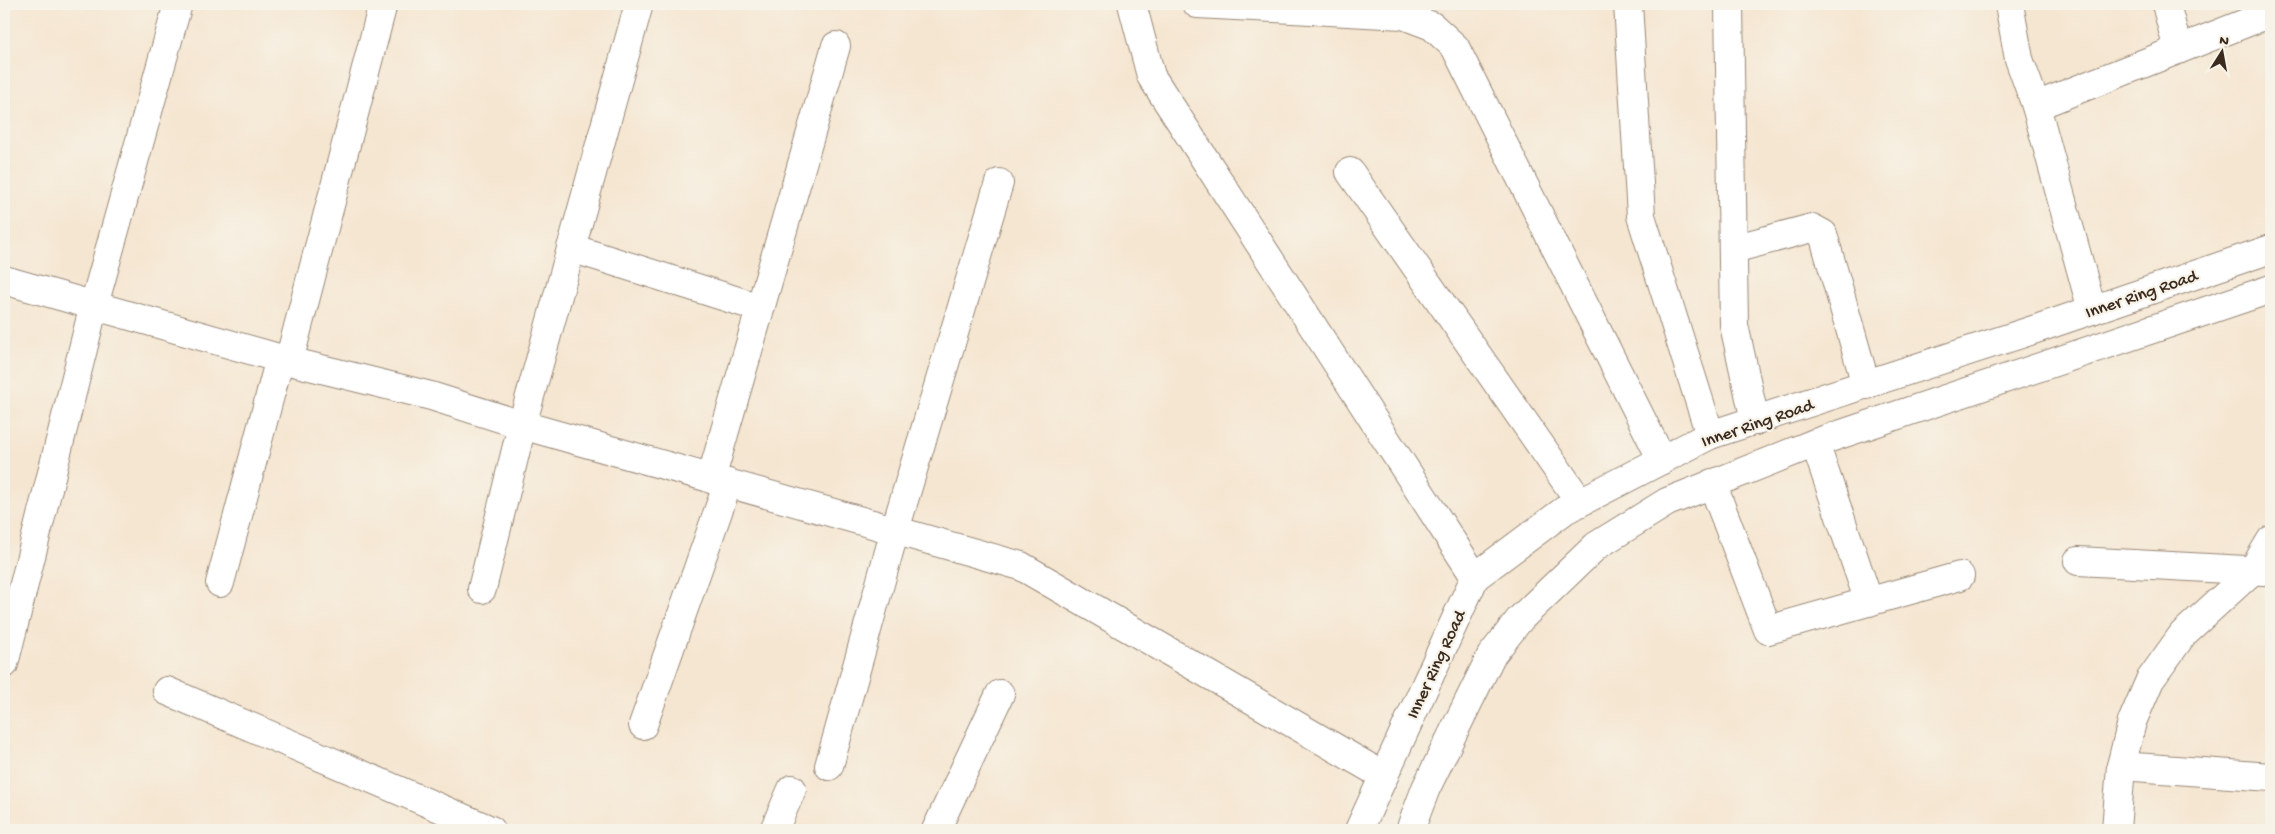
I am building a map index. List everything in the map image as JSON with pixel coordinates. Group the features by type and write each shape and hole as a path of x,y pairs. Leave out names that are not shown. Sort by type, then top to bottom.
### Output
{"main road":[{"path":"4,664 94,305 178,4"},
{"path":"220,583 285,359 382,4"},
{"path":"482,589 522,425 639,4"},
{"path":"1132,4 1152,76 1475,577"},
{"path":"1197,4 1403,15 1432,26 1455,47 1662,460"},
{"path":"1628,4 1641,216 1710,435"},
{"path":"1729,4 1734,325 1756,421"},
{"path":"2009,4 2019,59 2036,106 2092,310"},
{"path":"2166,4 2178,50"},
{"path":"2036,106 2271,13"},
{"path":"644,725 720,481 760,308 836,46"},
{"path":"1350,172 1580,502"},
{"path":"829,766 895,530 999,183"},
{"path":"1733,249 1812,228 1823,234 1866,385"},
{"path":"571,248 760,308"},
{"name":"Inner Ring Road","path":"1359,830 1475,577 1529,534 1565,510 1710,435 1866,385 2271,249"},
{"path":"4,280 347,376 430,396 522,425 1021,566 1384,776"},
{"path":"1410,830 1426,788 1491,656 1520,619 1596,546 1667,502 1815,443 2271,289"},
{"path":"1815,443 1869,602"},
{"path":"1712,483 1768,630 1960,576"},
{"path":"2116,830 2121,766 2132,722 2150,680 2182,634 2262,571 2271,540"},
{"path":"2078,561 2262,571"},
{"path":"167,691 491,830"},
{"path":"936,830 1000,694"},
{"path":"2121,766 2271,777"},
{"path":"774,830 792,789"}]}
